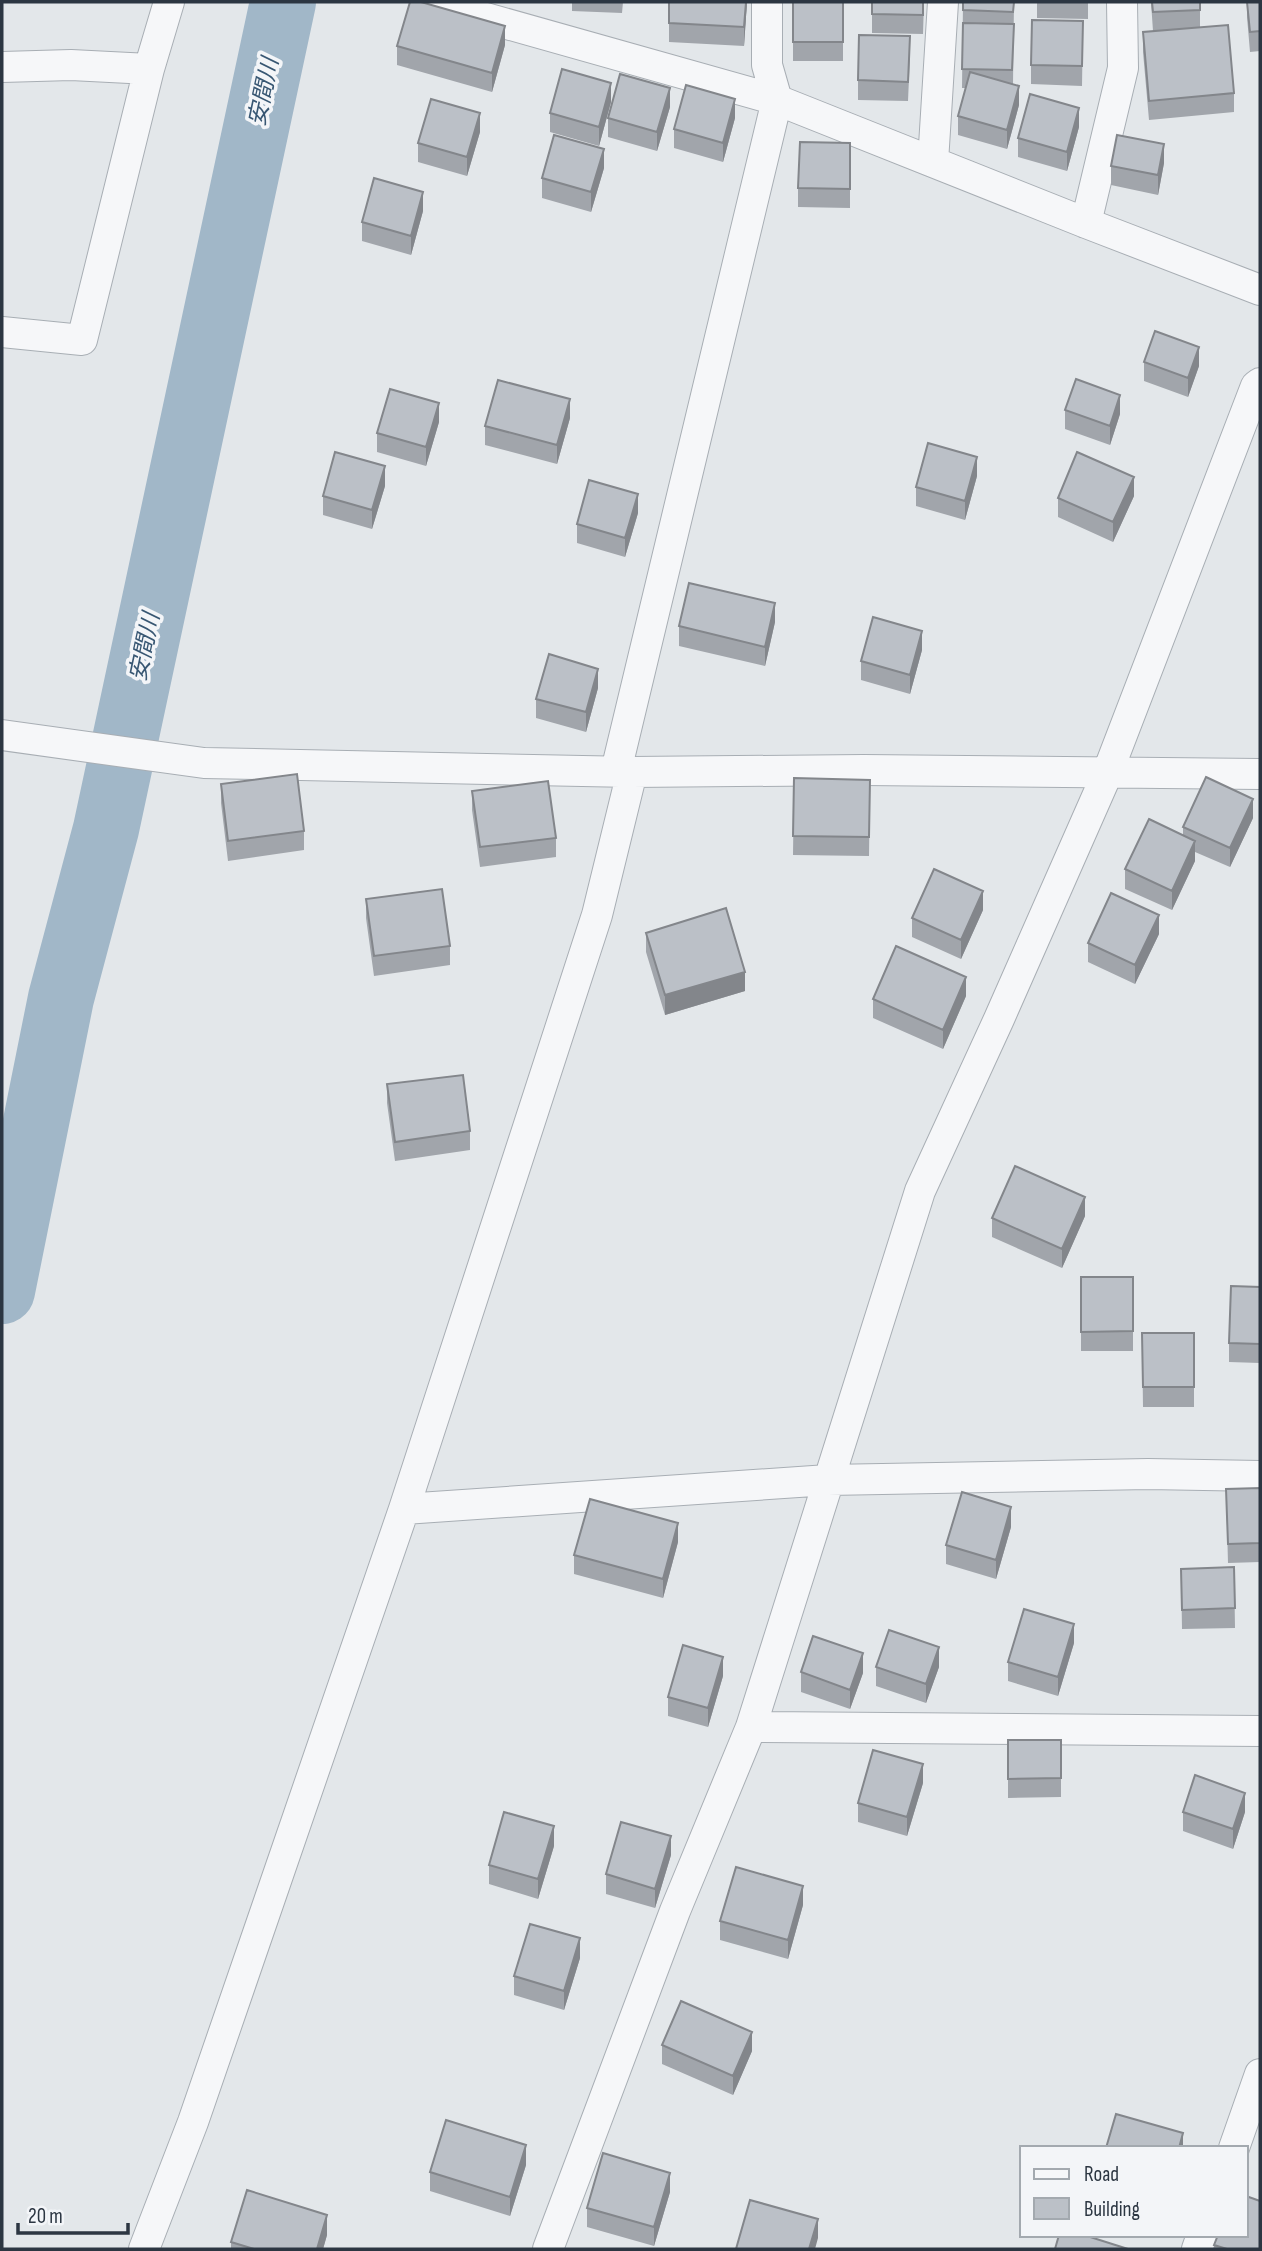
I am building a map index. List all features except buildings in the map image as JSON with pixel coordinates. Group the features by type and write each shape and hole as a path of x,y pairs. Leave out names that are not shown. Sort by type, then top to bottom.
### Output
{"street":[{"path":"2,332 82,340 149,69 169,2"},
{"path":"429,2 777,100 1260,290"},
{"path":"145,2249 193,2122 404,1509 597,915 624,771 777,100 766,65 766,2"},
{"path":"933,162 943,2"},
{"path":"1086,223 1124,68 1122,2"},
{"path":"2,67 71,65 149,69"},
{"path":"548,2249 675,1911 751,1727 920,1191 999,1020 1107,774 1256,386 1260,383"},
{"path":"16,737 204,763 624,771 864,770 1260,774"},
{"path":"404,1509 828,1480 1148,1474 1260,1476"},
{"path":"751,1727 1260,1731"},
{"path":"1235,2146 1260,2074"}],"waterway":[{"name":"安間川","path":"2,1291 61,998 106,829 283,2"}]}
